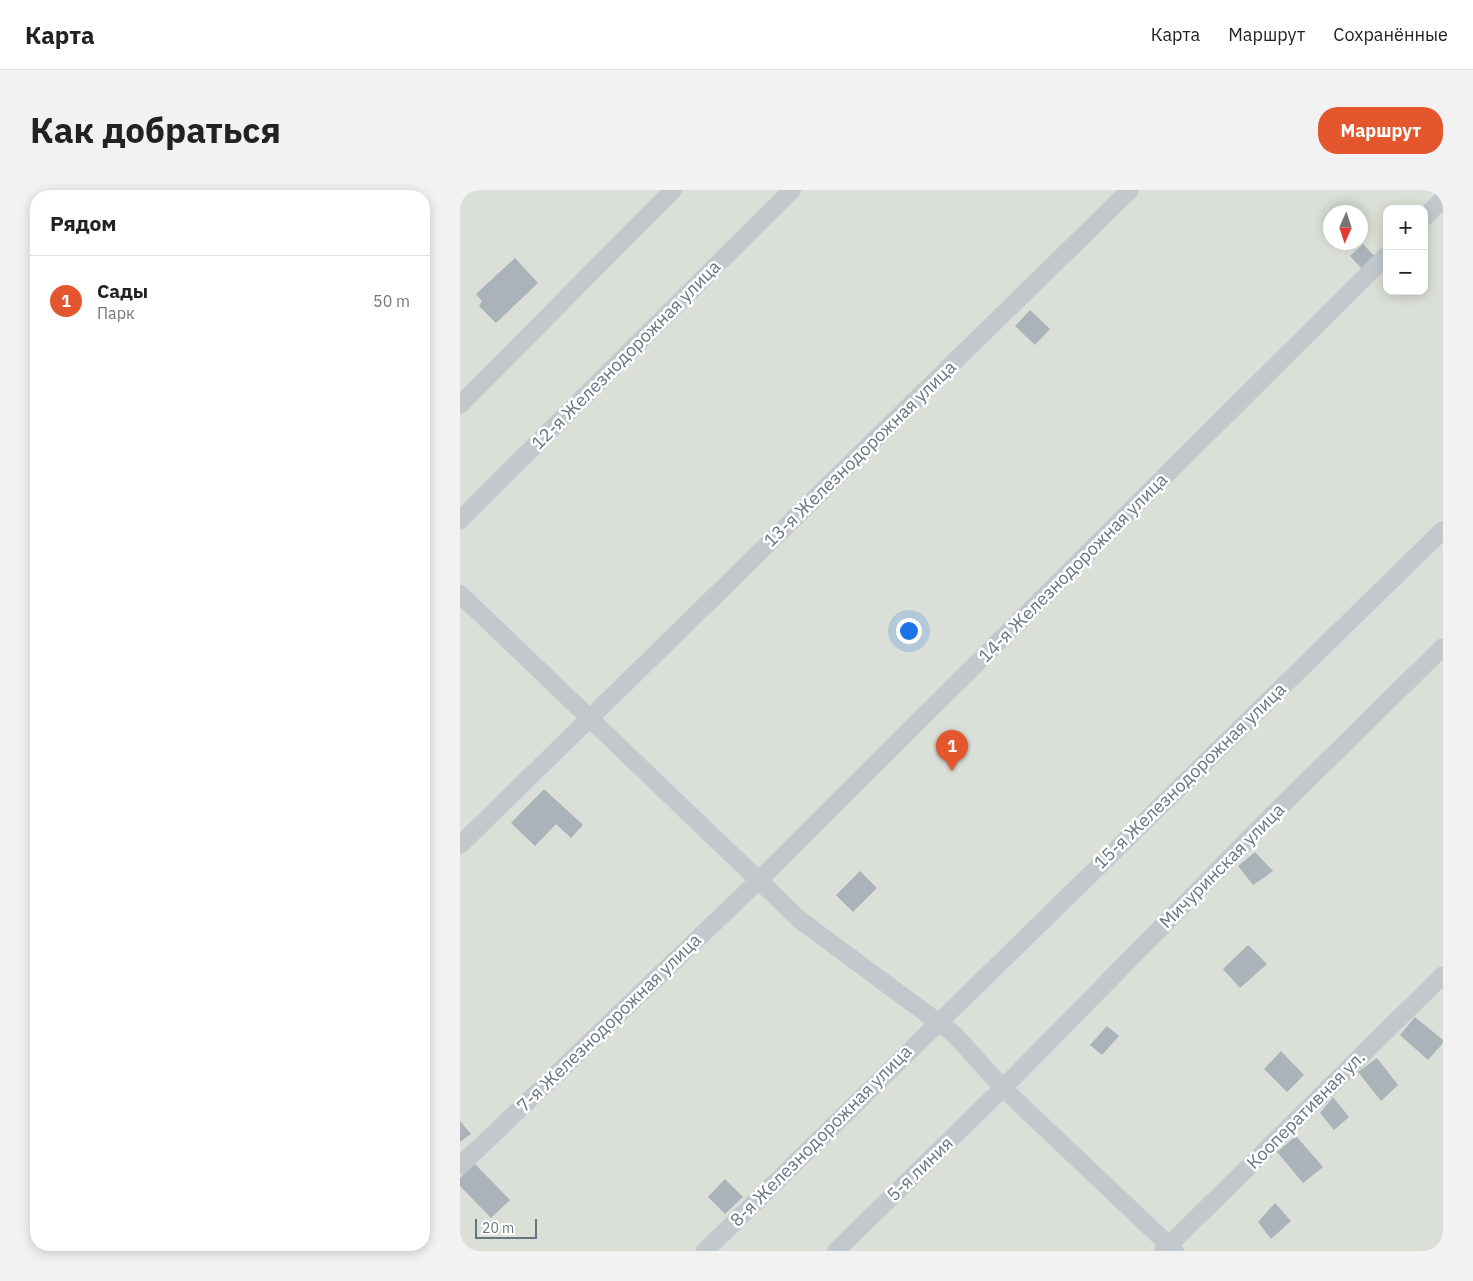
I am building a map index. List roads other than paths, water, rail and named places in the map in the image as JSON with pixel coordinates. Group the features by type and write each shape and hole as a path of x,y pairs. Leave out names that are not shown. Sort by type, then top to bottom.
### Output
{"street":[{"path":"460,405 673,190"},
{"name":"12-я Железнодорожная улица","path":"460,520 792,190"},
{"name":"13-я Железнодорожная улица","path":"460,845 1130,190"},
{"path":"1428,214 1443,199"},
{"name":"14-я Железнодорожная улица","path":"759,880 1383,259"},
{"name":"15-я Железнодорожная улица","path":"938,1022 1443,530"},
{"path":"460,594 800,920 954,1034 1004,1088 1169,1249"},
{"name":"Мичуринская улица","path":"1004,1088 1267,820 1443,646"},
{"name":"7-я Железнодорожная улица","path":"460,1166 759,880"},
{"name":"Кооперативная ул.","path":"1169,1249 1443,975"},
{"name":"8-я Железнодорожная улица","path":"705,1251 938,1022"},
{"name":"5-я линия","path":"836,1251 1004,1088"}],"place":[{"name":"Сады","path":"952,771"}]}
